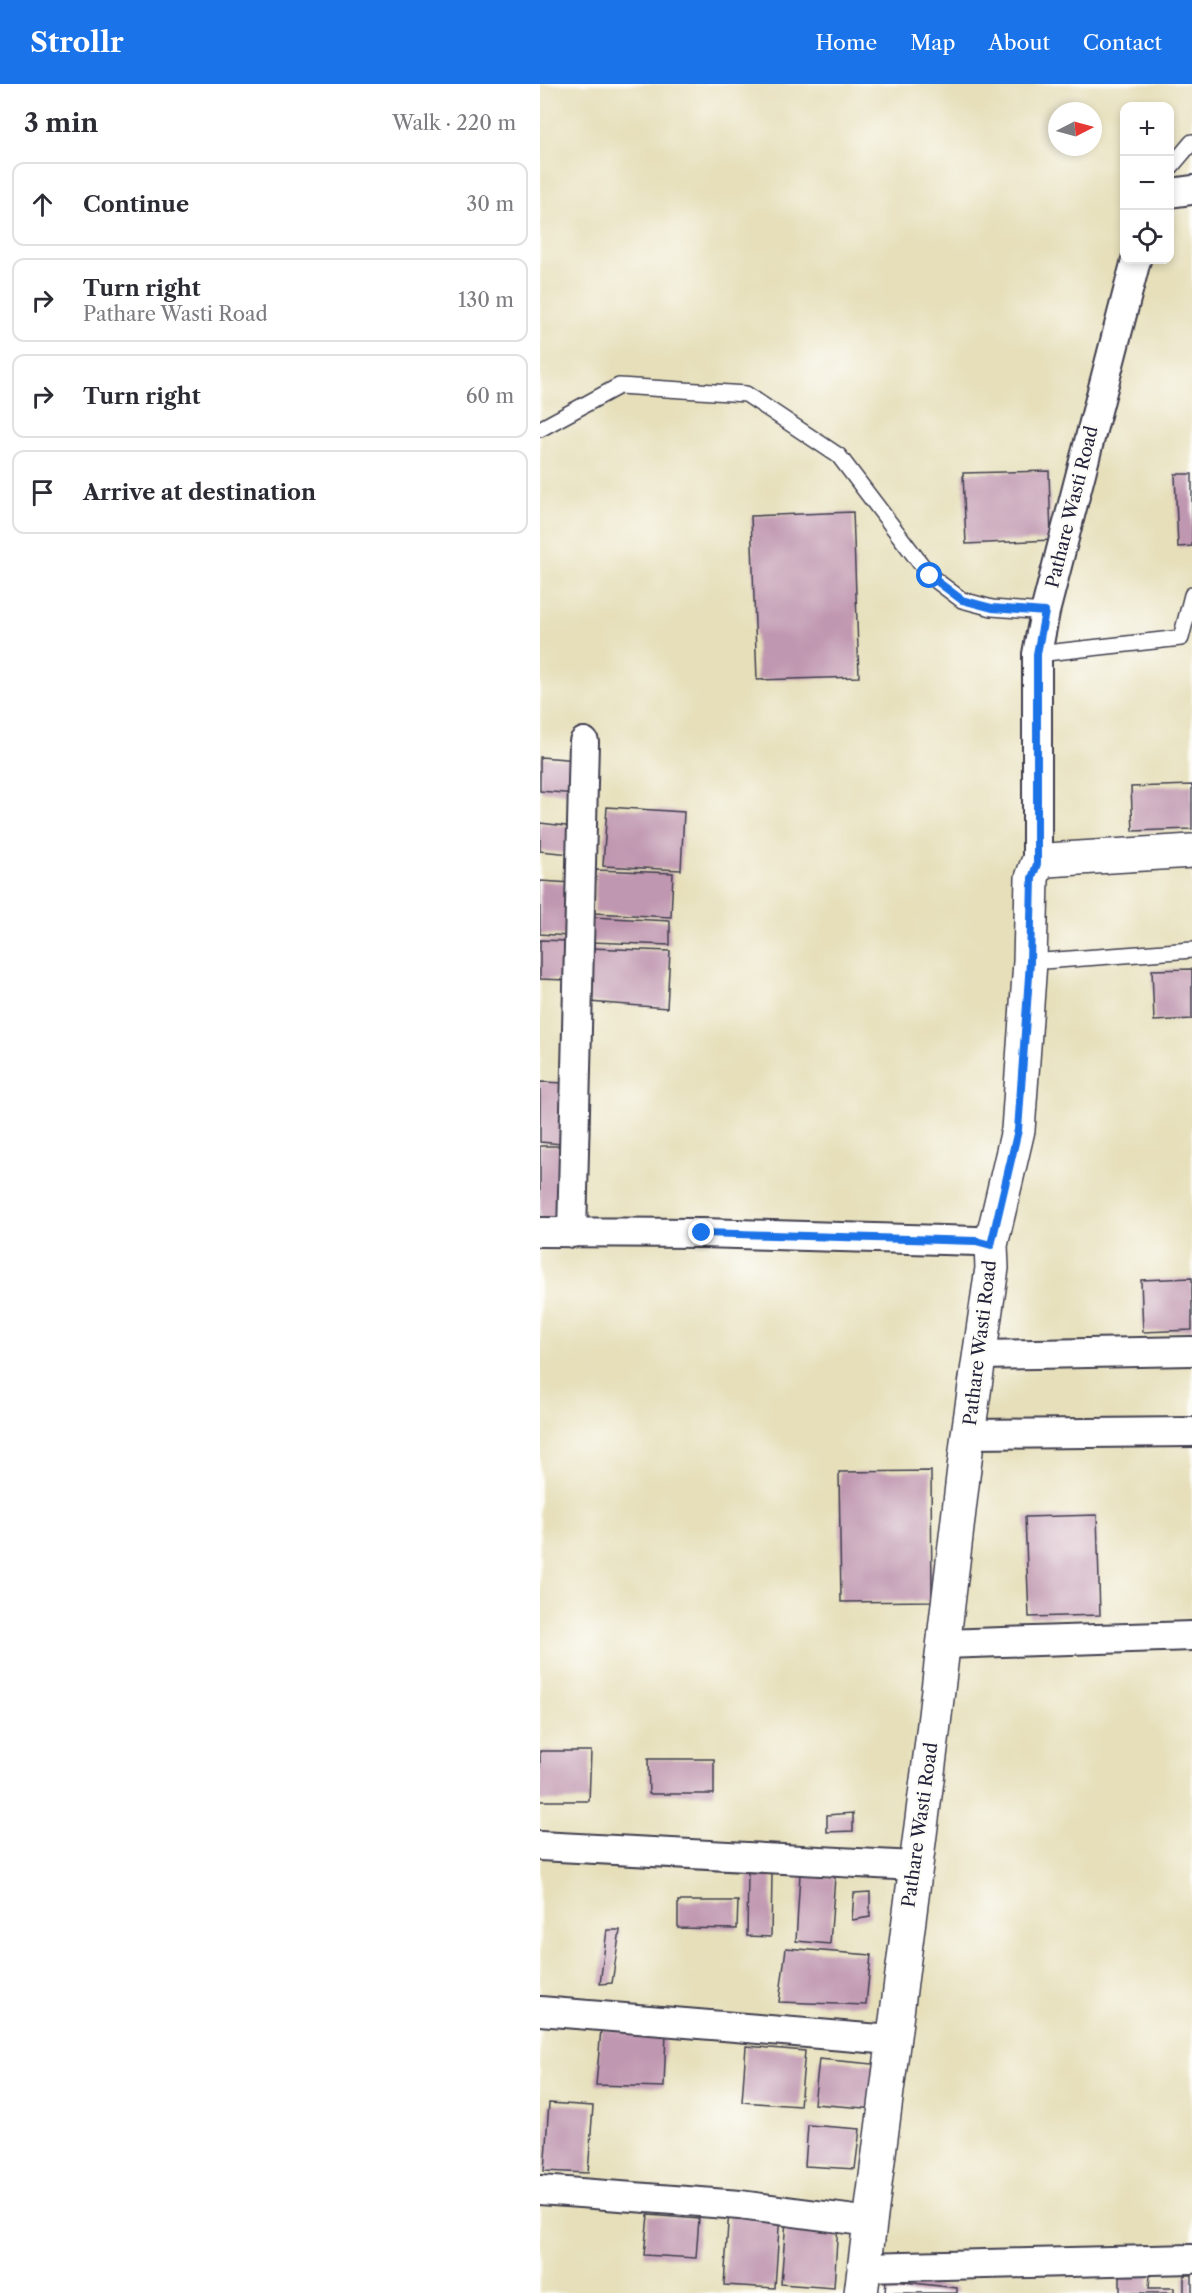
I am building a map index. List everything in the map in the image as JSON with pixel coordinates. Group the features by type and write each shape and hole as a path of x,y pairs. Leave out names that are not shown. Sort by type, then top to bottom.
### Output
{"street":[{"path":"1174,192 1192,190"},
{"name":"Pathare Wasti Road","path":"863,2280 968,1434 992,1268 991,1245 1018,1130 1030,962 1032,878 1037,864 1037,654 1045,612 1135,264"},
{"path":"572,1233 584,742"},
{"path":"1037,864 1047,860 1192,851"},
{"path":"540,1232 702,1233 953,1240 976,1241 991,1245"},
{"path":"979,1355 1192,1351"},
{"path":"968,1434 1192,1432"},
{"path":"943,1644 1192,1636"},
{"path":"540,1846 914,1866"},
{"path":"540,2011 892,2040"},
{"path":"540,2190 740,2205 870,2223"},
{"path":"863,2280 1192,2259"}],"lane":[{"path":"1174,163 1192,142"},
{"path":"540,429 619,386 746,394 839,456 930,576 962,600 992,608 1045,612"},
{"path":"1037,654 1181,638 1192,595"},
{"path":"1030,962 1192,950"}],"building":[{"path":"1049,471 1051,540 966,544 963,473"},
{"path":"1175,474 1192,474 1192,546 1178,547"},
{"path":"853,512 859,677 757,680 751,516"},
{"path":"540,757 579,760 576,794 540,791"},
{"path":"1192,785 1192,829 1133,831 1131,787"},
{"path":"607,807 684,812 681,870 603,866"},
{"path":"540,823 574,827 571,854 540,851"},
{"path":"596,870 673,873 671,917 594,913"},
{"path":"540,881 572,883 568,936 540,934"},
{"path":"591,917 670,921 670,945 591,942"},
{"path":"540,940 567,941 566,980 540,979"},
{"path":"589,948 670,951 667,1008 589,1002"},
{"path":"1192,969 1192,1019 1154,1021 1152,970"},
{"path":"540,1082 566,1083 562,1144 540,1142"},
{"path":"540,1146 562,1146 559,1226 540,1225"},
{"path":"1192,1278 1192,1330 1143,1332 1141,1280"},
{"path":"931,1471 932,1601 841,1602 839,1472"},
{"path":"1097,1515 1100,1615 1029,1617 1025,1517"},
{"path":"540,1751 591,1751 589,1801 540,1801"},
{"path":"648,1759 714,1759 714,1794 649,1794"},
{"path":"853,1813 853,1831 827,1832 827,1815"},
{"path":"748,1871 772,1872 771,1937 747,1936"},
{"path":"800,1874 835,1877 830,1944 796,1941"},
{"path":"870,1892 870,1917 852,1920 854,1893"},
{"path":"678,1901 738,1901 737,1929 678,1928"},
{"path":"607,1930 620,1930 612,1983 600,1984"},
{"path":"786,1948 871,1955 866,2005 779,2002"},
{"path":"601,2029 666,2032 664,2087 596,2085"},
{"path":"746,2046 805,2051 800,2106 742,2102"},
{"path":"819,2059 883,2065 877,2109 814,2104"},
{"path":"549,2103 593,2106 588,2173 544,2171"},
{"path":"808,2125 860,2129 855,2169 805,2166"},
{"path":"729,2209 780,2213 775,2288 724,2285"},
{"path":"648,2215 699,2219 696,2258 644,2255"},
{"path":"786,2220 838,2224 834,2288 781,2284"},
{"path":"1120,2274 1150,2274 1149,2288 1174,2288 1174,2293 1120,2293"},
{"path":"1184,2275 1192,2275 1192,2293 1184,2293"},
{"path":"886,2280 957,2288 957,2293 885,2293"}],"route":[{"path":"702,1233 976,1241 991,1245 1018,1130 1030,962 1032,878 1037,864 1037,654 1045,612 992,608 962,600 930,576"}]}
